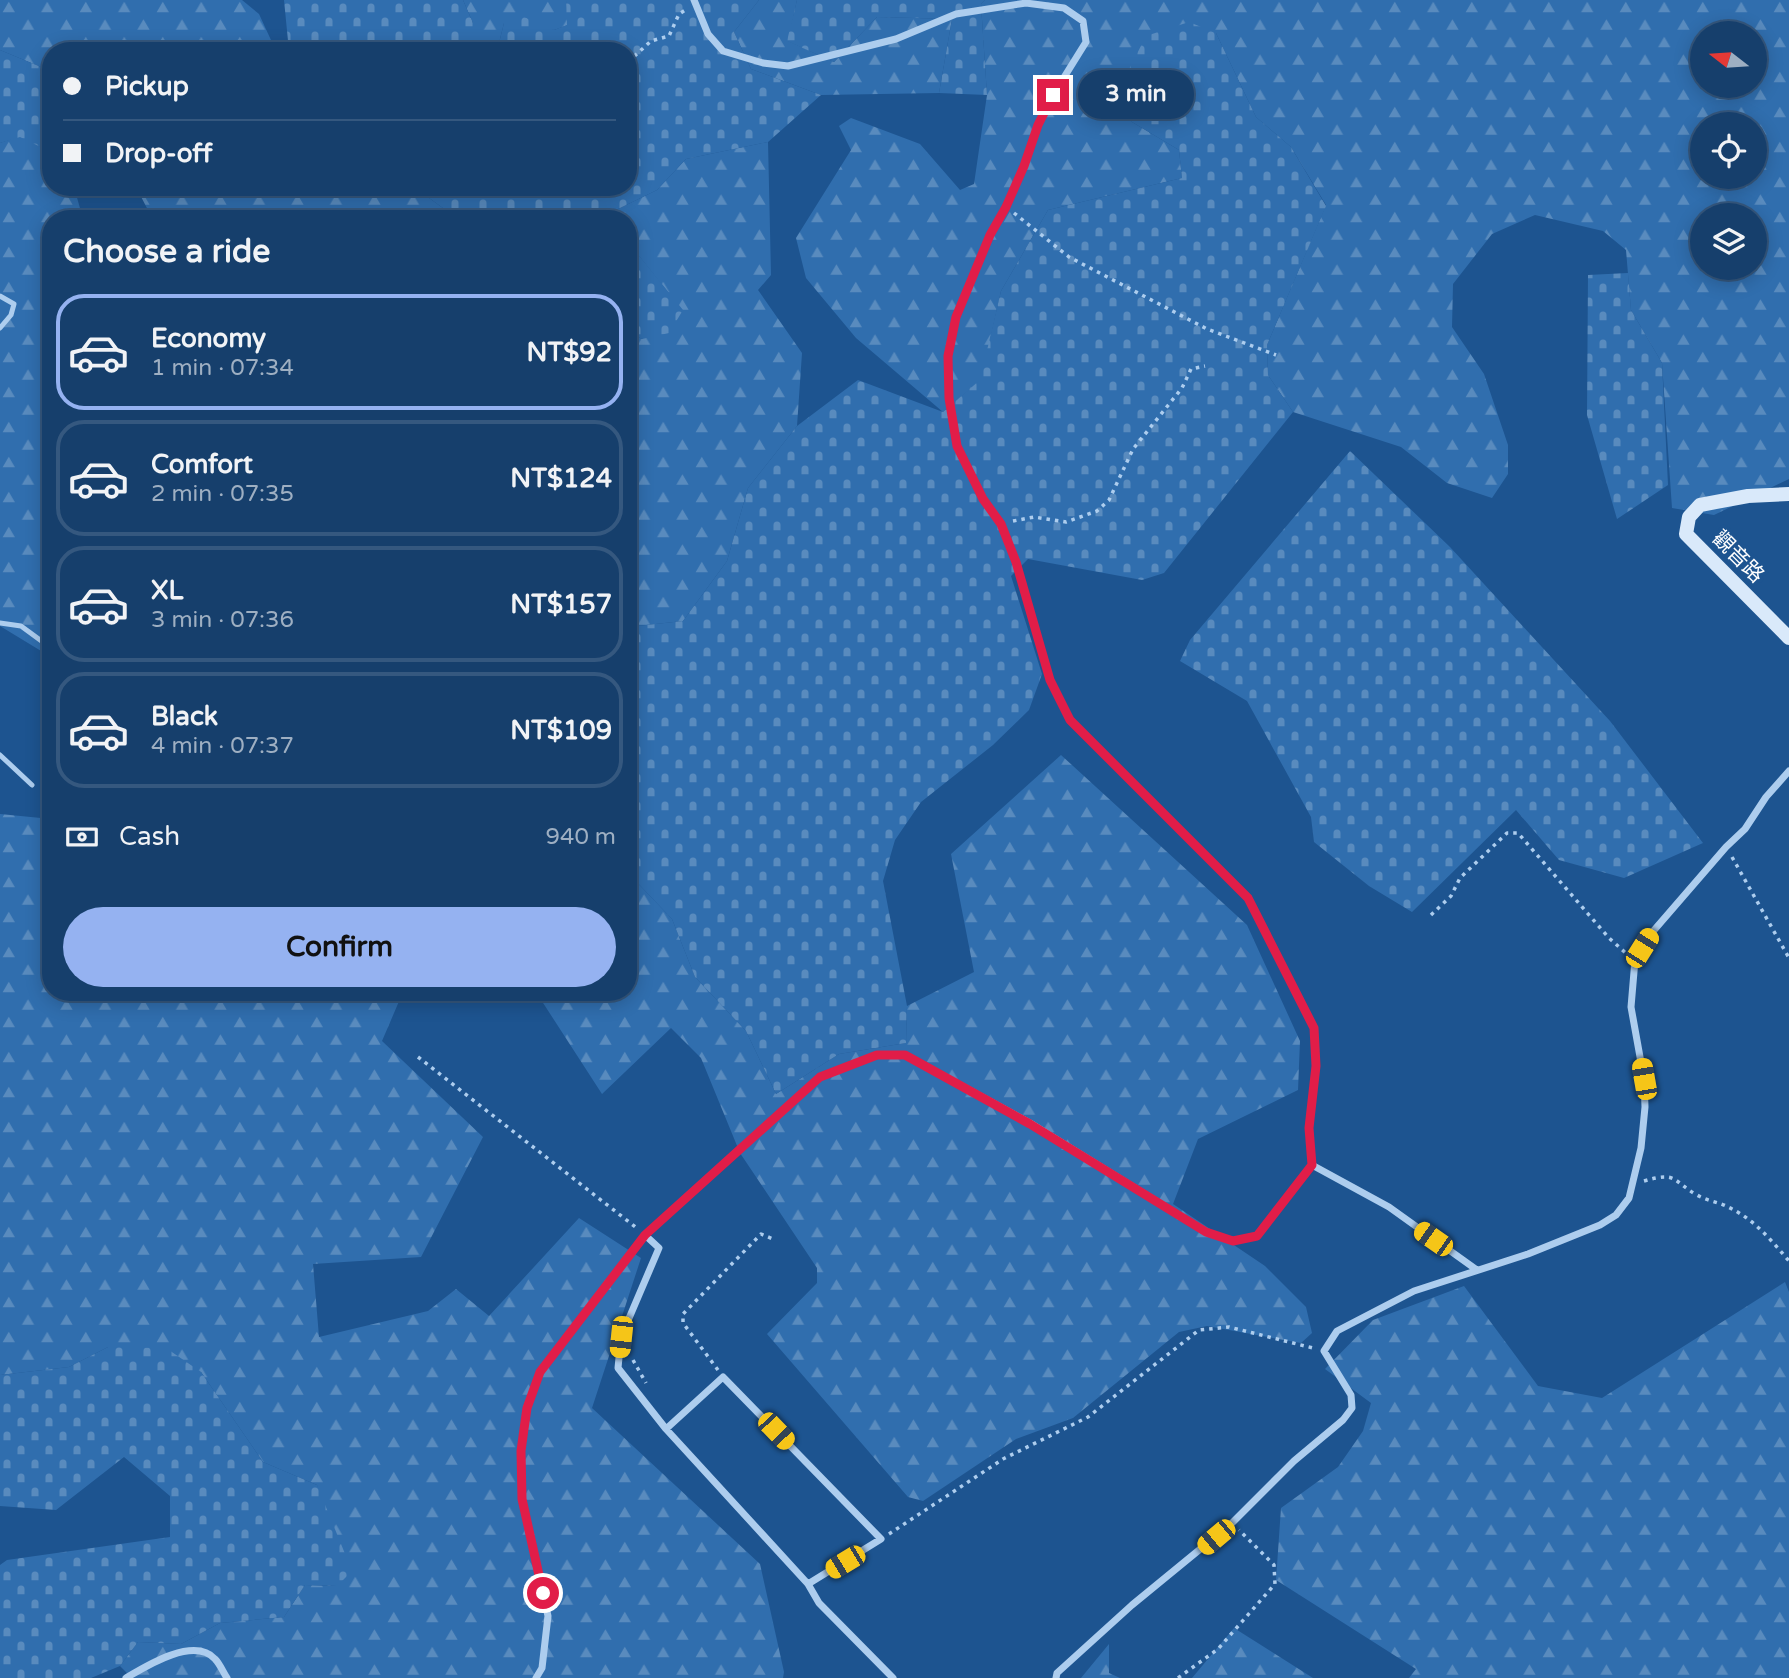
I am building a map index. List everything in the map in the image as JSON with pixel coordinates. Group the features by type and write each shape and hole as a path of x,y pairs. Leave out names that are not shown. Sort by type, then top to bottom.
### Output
{"street":[{"path":"536,1678 542,1668 548,1616 522,1499 521,1451 527,1408 540,1372 645,1235 820,1077 877,1055 905,1055 1030,1124 1206,1232 1233,1241 1257,1236 1312,1165 1309,1128 1316,1066 1314,1028 1248,898 1070,720 1050,680 1016,562 1001,524 983,499 957,446 949,398 948,356 956,317 990,235 1006,207 1043,115 1086,42 1083,21 1064,8 1026,3 956,14 896,39 788,66 763,63 723,51 708,34 695,2"},
{"name":"觀音路","path":"1789,494 1748,496 1700,505 1689,517 1686,534 1789,638"},
{"path":"1056,1678 1057,1673 1132,1605 1232,1523 1294,1461 1343,1420 1352,1408 1351,1395 1324,1351 1337,1331 1414,1291 1528,1254 1600,1225 1616,1215 1629,1198 1641,1147 1645,1107 1644,1079 1631,1007 1635,960 1650,936 1726,846 1745,829 1766,797 1789,771"},
{"path":"1312,1165 1389,1208 1477,1270"},
{"path":"645,1235 659,1248 621,1337 618,1368 666,1429 808,1584 819,1603 893,1678"},
{"path":"666,1429 723,1377 881,1539 808,1584"},
{"path":"126,1678 156,1660 181,1652 202,1651 214,1657 227,1678"}],"lane":[{"path":"0,296 14,304 11,315 0,328"},
{"path":"0,623 21,626 42,641"},
{"path":"0,755 32,785"}],"path":[{"path":"637,54 652,41 669,36 679,14 695,2"},
{"path":"1006,207 1069,257 1207,329 1276,355"},
{"path":"1001,524 1034,517 1066,522 1097,511 1109,500 1133,449 1182,388 1191,369 1205,366"},
{"path":"1431,915 1451,896 1460,878 1507,833 1518,833 1609,938 1635,960"},
{"path":"1726,846 1789,958"},
{"path":"418,1057 645,1235"},
{"path":"1632,1184 1662,1175 1679,1180 1697,1195 1729,1207 1762,1230 1789,1261"},
{"path":"723,1377 683,1323 683,1314 761,1234 773,1239"},
{"path":"881,1539 1003,1459 1087,1417 1199,1329 1229,1327 1324,1351"},
{"path":"1178,1678 1218,1649 1275,1584 1274,1565 1232,1523"}],"green space":[{"path":"0,0 242,0 259,14 272,42 42,42 42,68 0,50"},
{"path":"284,0 463,0 473,23 473,42 288,42"},
{"path":"463,0 566,0 568,25 554,30 504,23 499,42 473,42 473,23"},
{"path":"566,0 759,0 734,32 751,69 821,95 768,142 686,159 657,190 618,210 446,210 426,196 637,196 637,42 499,42 504,23 515,13 554,30 567,25"},
{"path":"759,0 797,0 788,41 834,62 877,17 952,19 939,93 821,95 751,69 734,32"},
{"path":"797,0 985,0 981,4 987,95 939,93 952,19 877,17 834,62 787,41"},
{"path":"985,0 1789,0 1789,479 1714,515 1672,508 1662,363 1631,310 1626,250 1603,231 1535,215 1492,234 1453,284 1452,327 1484,374 1508,445 1508,474 1492,498 1447,483 1401,447 1293,412 1268,375 1267,345 1326,205 1291,147 1256,117 1216,33 1127,119 1179,150 1182,178 1048,210 1001,291 981,380 943,412 856,338 806,278 796,238 851,150 839,126 851,118 920,144 960,190 974,184 987,95 981,4"},
{"path":"1189,22 1216,33 1256,117 1291,147 1326,206 1267,345 1268,375 1293,412 1164,573 1142,580 1028,559 1011,576 1042,674 1029,710 993,745 921,802 895,840 883,881 907,1006 906,1043 839,1054 776,1094 746,1031 695,977 672,919 637,882 637,626 683,621 727,561 748,488 797,426 858,380 943,412 980,380 1001,291 1048,210 1182,178 1179,150 1127,119 1118,91 1146,36"},
{"path":"0,50 42,68 42,148 20,137 0,143"},
{"path":"20,136 42,147 42,196 77,196 80,210 42,210 42,652 0,626 0,143"},
{"path":"768,142 771,275 758,290 802,353 797,426 748,488 727,561 683,621 637,626 637,336 642,339 682,310 637,253 637,210 618,210 657,190 686,159"},
{"path":"141,196 426,196 446,210 148,210"},
{"path":"637,253 683,310 669,333 642,339 637,336"},
{"path":"1628,273 1631,310 1662,363 1668,485 1617,519 1587,415 1588,275"},
{"path":"1350,451 1450,547 1610,721 1703,843 1624,878 1559,860 1516,810 1412,912 1369,886 1314,842 1311,817 1247,701 1180,661 1190,640"},
{"path":"1061,755 1247,925 1300,1041 1298,1090 1198,1139 1173,1204 1265,1266 1306,1307 1312,1333 1301,1343 1207,1326 1179,1332 1073,1418 1016,1439 923,1501 908,1497 767,1334 817,1283 817,1268 740,1153 701,1058 671,1028 602,1094 542,1001 637,1001 637,882 672,919 695,977 746,1031 776,1094 839,1054 906,1043 907,1006 974,972 951,854"},
{"path":"0,814 42,818 42,1001 399,1001 382,1041 483,1137 421,1257 313,1264 319,1337 428,1311 456,1289 489,1316 579,1218 641,1258 592,1408 760,1564 784,1672 783,1678 132,1678 120,1666 138,1642 181,1644 220,1623 284,1617 305,1585 337,1586 317,1485 263,1462 201,1372 108,1347 69,1367 0,1375"},
{"path":"1785,1282 1789,1292 1789,1678 1409,1678 1416,1669 1276,1580 1281,1508 1338,1467 1363,1431 1371,1403 1325,1369 1373,1320 1464,1286 1538,1386 1602,1398"},
{"path":"108,1347 166,1348 201,1372 263,1462 317,1485 352,1571 337,1586 305,1585 284,1617 220,1623 181,1644 138,1642 120,1666 91,1678 0,1678 0,1565 7,1560 170,1537 170,1496 124,1457 56,1510 0,1506 0,1375 69,1367"},
{"path":"1234,1628 1313,1678 1192,1678"},
{"path":"1109,1644 1109,1673 1120,1678 1081,1678"}],"route":[{"path":"543,1593 522,1499 521,1451 527,1408 540,1372 645,1235 820,1077 877,1055 905,1055 1030,1124 1206,1232 1233,1241 1257,1236 1312,1165 1309,1128 1316,1066 1314,1028 1248,898 1070,720 1050,680 1016,562 1001,524 983,499 957,446 949,398 948,356 956,317 1053,95"}]}
